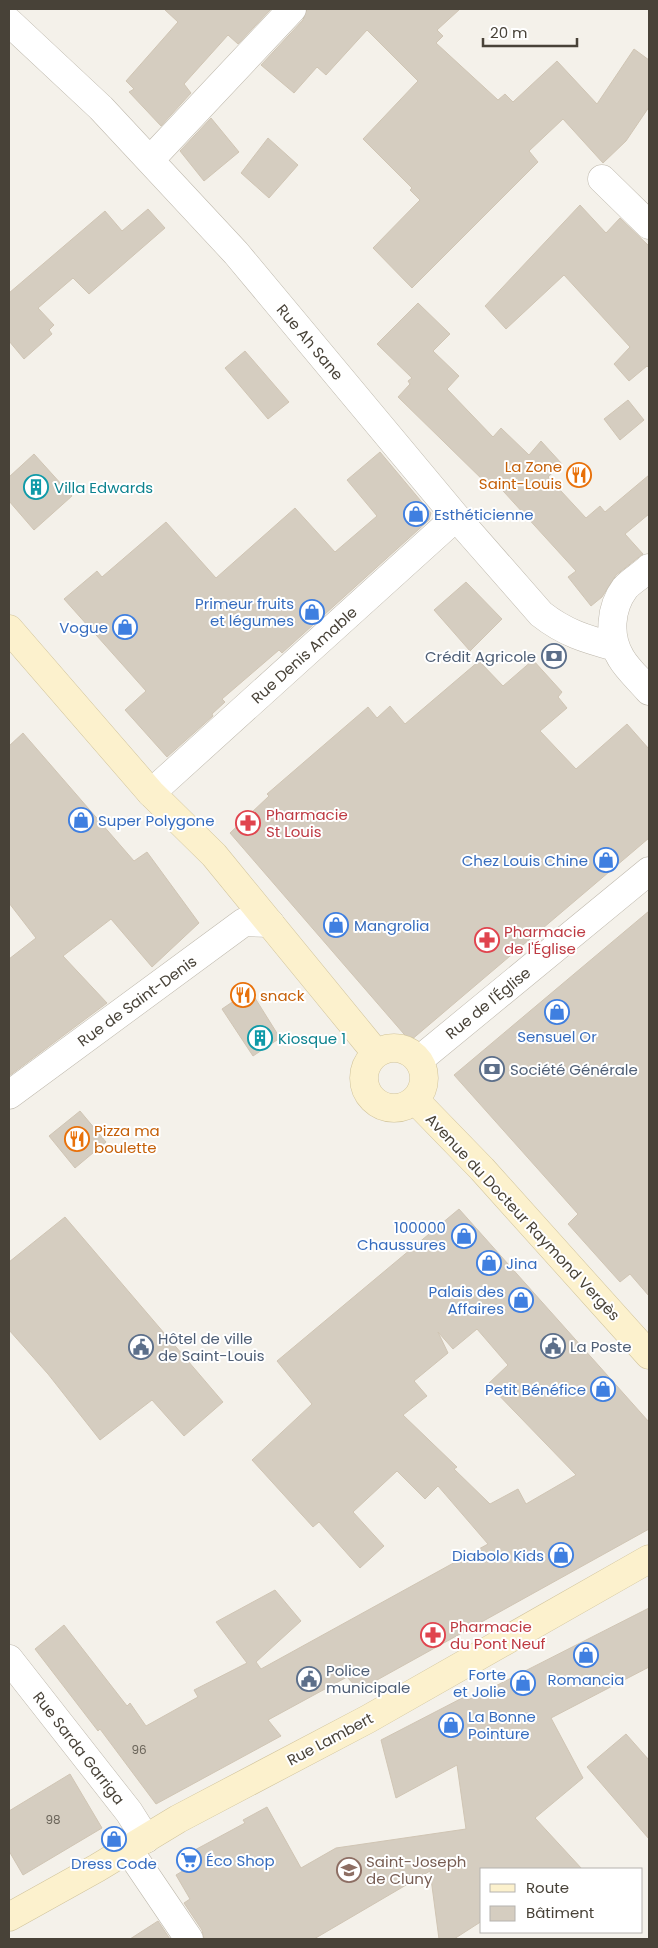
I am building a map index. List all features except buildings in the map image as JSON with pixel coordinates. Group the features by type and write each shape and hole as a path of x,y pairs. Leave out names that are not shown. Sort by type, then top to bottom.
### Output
{"main road":[{"path":"9,629 151,793 201,865 257,922 376,1053"},
{"path":"394,1047 412,1053 419,1060 424,1070 425,1081 422,1092 415,1100 407,1106 397,1109 378,1104 371,1098 366,1089 365,1069 376,1053 394,1047"},
{"name":"Avenue du Docteur Raymond Vergès","path":"415,1100 482,1169 649,1356"},
{"name":"Rue Lambert","path":"9,1917 178,1819 368,1719 649,1559"}],"street":[{"path":"150,160 292,9"},
{"name":"Rue Ah Sane","path":"9,22 101,108 236,253 456,517 541,614 556,626 574,635 615,646"},
{"path":"602,179 649,225"},
{"name":"Rue Denis Amable","path":"151,793 456,517"},
{"path":"649,568 626,588 615,606 612,626 615,646 622,660 649,691"},
{"name":"Rue de l'Église","path":"419,1060 649,871"},
{"name":"Rue de Saint-Denis","path":"9,1095 257,922"},
{"name":"Rue Sarda Garriga","path":"9,1659 128,1812 137,1844 189,1939"}],"place":[{"name":"La Zone Saint-Louis","path":"579,475"},
{"name":"Villa Edwards","path":"36,487"},
{"name":"Esthéticienne","path":"416,514"},
{"name":"Primeur fruits et légumes","path":"312,612"},
{"name":"Vogue","path":"125,627"},
{"name":"Crédit Agricole","path":"554,656"},
{"name":"Super Polygone","path":"81,820"},
{"name":"Pharmacie St Louis","path":"248,823"},
{"name":"Chez Louis Chine","path":"606,860"},
{"name":"Mangrolia","path":"336,925"},
{"name":"Pharmacie de l'Église","path":"487,940"},
{"name":"snack","path":"243,995"},
{"name":"Sensuel Or","path":"557,1012"},
{"name":"Kiosque 1","path":"260,1038"},
{"name":"Société Générale","path":"492,1069"},
{"name":"Pizza ma boulette","path":"77,1139"},
{"name":"100000 Chaussures","path":"464,1236"},
{"name":"Jina","path":"489,1263"},
{"name":"Palais des Affaires","path":"521,1300"},
{"name":"La Poste","path":"553,1346"},
{"name":"Hôtel de ville de Saint-Louis","path":"141,1347"},
{"name":"Petit Bénéfice","path":"603,1389"},
{"name":"Diabolo Kids","path":"561,1555"},
{"name":"Pharmacie du Pont Neuf","path":"433,1635"},
{"name":"Romancia","path":"586,1655"},
{"name":"Police municipale","path":"309,1679"},
{"name":"Forte et Jolie","path":"523,1683"},
{"name":"La Bonne Pointure","path":"451,1725"},
{"name":"Dress Code","path":"114,1839"},
{"name":"Éco Shop","path":"189,1860"},
{"name":"Saint-Joseph de Cluny","path":"349,1870"}]}
